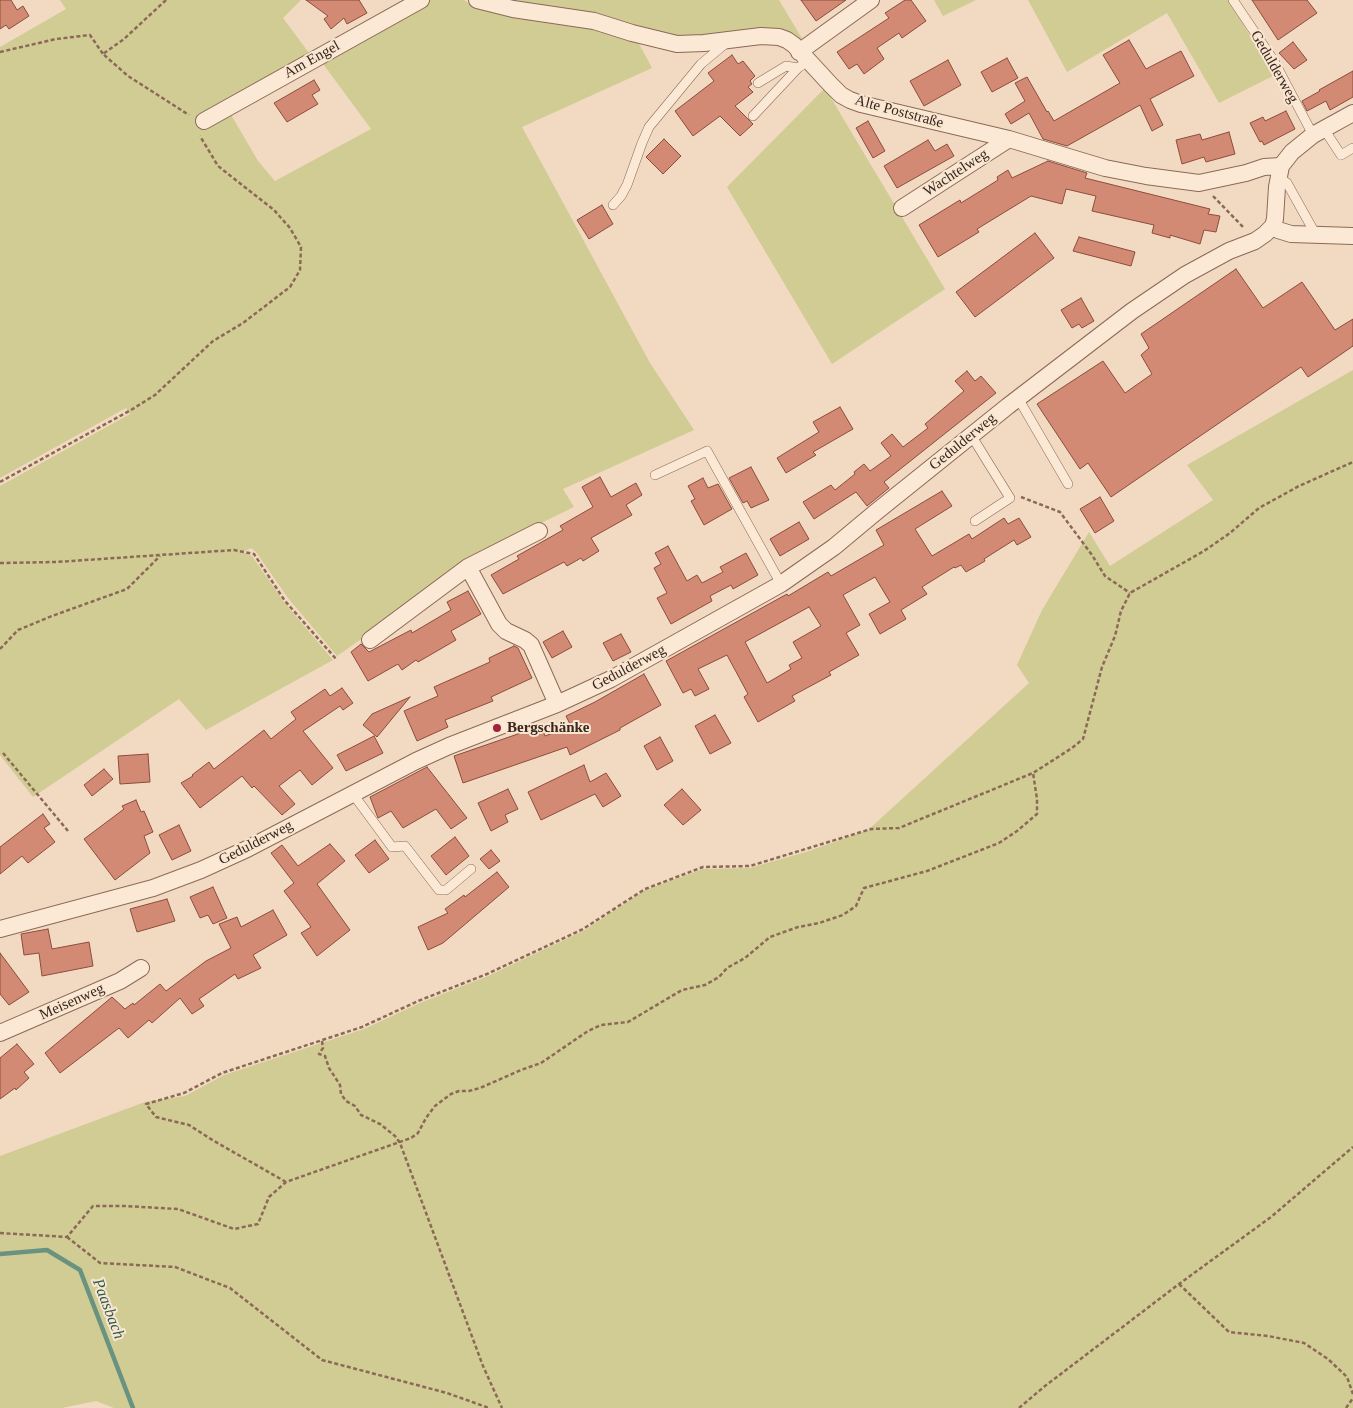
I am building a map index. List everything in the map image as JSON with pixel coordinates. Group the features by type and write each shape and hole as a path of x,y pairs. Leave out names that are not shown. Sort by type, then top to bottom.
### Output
{"street":[{"name":"Am Engel","path":"200,124 421,0"},
{"name":"Alte Poststraße","path":"477,0 514,9 594,21 669,42 686,44 732,38 779,37 788,40 802,60 850,100 1010,139 1105,168 1146,176 1200,183 1246,174 1264,167 1280,171"},
{"path":"802,60 871,0"},
{"path":"1353,113 1318,132 1292,152 1280,171 1273,226 1291,234 1353,236"},
{"name":"Wachtelweg","path":"902,208 1010,139"},
{"name":"Gedulderweg","path":"0,928 175,881 247,849 416,761 557,704 611,679 780,584 834,547 1018,398 1132,311 1185,275 1229,251 1260,238 1273,226"},
{"path":"370,640 468,566 539,531"},
{"path":"468,566 499,624 506,631 525,640 531,646 557,704"},
{"name":"Meisenweg","path":"0,1033 120,981 141,968"}],"lane":[{"name":"Gedulderweg","path":"1233,0 1318,132 1341,155 1353,148"},
{"path":"613,205 622,196 649,127 712,52 732,38"},
{"path":"758,83 786,66 802,60"},
{"path":"752,116 802,60"},
{"path":"1280,171 1316,235"},
{"path":"1018,398 1068,484"},
{"path":"971,436 1010,498 975,521"},
{"path":"655,475 708,451 780,584"},
{"path":"353,794 392,847 405,846 439,890 446,890 471,869"}],"path":[{"path":"103,54 124,39 166,0"},
{"path":"0,52 56,39 90,35 103,54 128,76 191,116 200,124 202,141 218,166 274,210 290,228 301,247 300,270 290,287 243,323 213,341 155,395 0,482"},
{"path":"1226,210 1236,221"},
{"path":"286,1182 189,1125 156,1117 146,1104 184,1092 222,1073 362,1027 418,1001 487,974 583,928 645,889 703,867 750,866 871,829 899,828 1033,773 1083,739 1102,667 1115,636 1121,611 1130,593 1204,551 1230,533 1259,508 1299,486 1353,462"},
{"path":"1010,498 1022,497 1060,512 1105,576 1130,593"},
{"path":"0,563 56,562 234,550 254,554 285,601 337,660"},
{"path":"0,649 18,630 127,590 161,555"},
{"path":"3,753 68,832"},
{"path":"67,1237 92,1206 141,1206 178,1209 234,1229 258,1224 269,1197 286,1182 400,1143 418,1133 435,1106 451,1094 458,1091 480,1088 541,1063 588,1031 601,1025 628,1022 682,990 705,985 745,958 770,937 843,915 856,906 864,888 927,871 999,843 1037,814 1033,773"},
{"path":"322,1040 323,1048 320,1054 325,1056 346,1101 355,1106 361,1115 380,1124 395,1136 400,1143 483,1366 502,1408"},
{"path":"1019,1408 1179,1284 1271,1217 1353,1147"},
{"path":"0,1232 67,1237 100,1263 175,1267 230,1288 322,1360 447,1393 489,1408"},
{"path":"1179,1284 1229,1332 1268,1336 1304,1343 1328,1359 1347,1376 1353,1394"},
{"path":"1346,1408 1353,1398"}],"shaded area":[{"path":"60,0 301,0 283,18 312,57 230,113 258,161 275,181 371,129 321,61 427,0 464,0 479,9 567,23 636,38 652,68 522,127 650,363 694,430 563,489 574,507 465,560 337,656 288,598 256,552 251,548 243,552 252,556 284,602 333,660 206,730 179,699 33,797 0,755 0,486 130,414 126,408 0,478 0,47 66,9"},
{"path":"511,0 779,0 803,40 779,30 723,35 675,36"},
{"path":"934,0 976,0 943,16"},
{"path":"1028,0 1229,0 1273,76 1219,103 1167,13 1067,72"},
{"path":"825,88 945,289 832,364 727,187"},
{"path":"1353,370 1353,1408 114,1408 96,1401 62,1408 0,1408 0,1156 145,1102 185,1096 224,1075 364,1029 420,1003 488,976 585,930 645,890 703,869 750,868 809,851 868,830 1029,683 1017,665 1042,610 1089,532 1110,566 1213,500 1187,465"}],"building":[{"path":"0,0 11,0 17,10 23,6 29,16 9,29 6,25 0,29"},
{"path":"306,0 359,0 367,13 347,24 344,18 331,29 324,19 328,16"},
{"path":"801,0 846,0 816,21"},
{"path":"905,0 911,0 926,21 902,38 899,33 877,48 884,59 864,74 857,64 849,69 837,52 889,18 885,13"},
{"path":"1252,0 1307,0 1317,13 1278,40"},
{"path":"1129,40 1146,69 1181,51 1194,76 1150,99 1163,125 1152,131 1140,105 1067,146 1043,139 1029,113 1011,124 1005,114 1025,101 1015,83 1027,77 1054,121 1120,83 1103,55"},
{"path":"1293,42 1307,60 1294,69 1279,53"},
{"path":"732,55 738,64 743,61 755,76 750,81 752,84 748,87 753,92 735,106 753,124 740,136 720,116 693,136 675,111 714,81 708,73"},
{"path":"1007,58 1018,78 992,92 981,72"},
{"path":"948,60 961,85 924,106 910,81"},
{"path":"1353,71 1353,97 1330,110 1326,101 1307,111 1302,101"},
{"path":"314,80 320,90 312,95 318,104 287,122 274,103"},
{"path":"1286,111 1295,129 1264,145 1262,141 1260,142 1250,123 1263,117 1265,121"},
{"path":"868,121 885,151 873,158 856,128"},
{"path":"1229,132 1235,154 1206,162 1204,157 1182,164 1176,140 1200,134 1202,140"},
{"path":"664,139 681,156 663,174 646,157"},
{"path":"928,140 935,151 947,144 954,156 897,188 884,166"},
{"path":"1048,161 1087,173 1085,178 1210,209 1208,214 1220,216 1216,232 1204,230 1200,244 1170,235 1170,238 1152,233 1154,225 1092,211 1096,196 1066,189 1062,204 1031,196 977,229 979,232 938,257 919,225 960,200 961,203 998,180 997,177 1008,170 1012,178"},
{"path":"602,205 613,224 589,239 577,220"},
{"path":"1035,233 1054,258 975,317 956,292"},
{"path":"1079,237 1135,252 1131,266 1073,251"},
{"path":"1236,269 1263,308 1302,282 1335,330 1353,319 1353,346 1308,377 1301,367 1111,497 1088,463 1080,469 1037,404 1103,361 1125,393 1152,374 1141,355 1149,348 1141,334"},
{"path":"1081,298 1094,321 1082,328 1079,324 1072,328 1061,310"},
{"path":"967,371 975,381 981,376 996,393 884,482 889,488 867,506 856,492 814,519 803,502 831,485 835,490 864,464 870,471 891,456 881,443 892,434 903,447 928,428 925,424 964,391 955,381"},
{"path":"840,407 853,429 813,452 816,455 786,473 777,458 819,432 813,422"},
{"path":"751,467 769,500 751,508 747,501 743,503 729,478"},
{"path":"600,477 611,497 636,483 642,495 626,505 632,515 591,538 599,551 583,561 581,558 567,566 564,562 503,594 491,575 519,559 517,556 563,530 560,526 593,507 582,487"},
{"path":"703,478 708,488 718,484 732,509 704,525 691,501 695,499 688,486"},
{"path":"942,491 952,506 915,529 932,556 969,534 972,539 1004,518 1008,524 1019,518 1031,537 1017,545 1014,540 966,572 961,565 954,567 922,587 927,594 901,610 906,619 880,634 869,614 890,602 875,577 843,595 860,625 846,633 859,655 829,672 831,675 792,696 795,701 758,722 744,697 748,694 727,655 698,669 709,689 695,696 691,689 683,693 666,661 787,594 788,596 828,572 831,576 884,545 876,530","holes":["809,607 821,626 793,642 802,658 789,665 791,669 767,683 745,642"]},
{"path":"1100,497 1114,521 1095,533 1080,509"},
{"path":"799,522 809,539 780,556 770,539"},
{"path":"668,546 687,581 697,575 702,583 723,572 720,567 746,553 758,575 733,589 731,585 710,596 712,601 671,624 657,598 667,593 654,568 661,564 655,553"},
{"path":"468,591 481,614 451,631 456,640 418,662 416,660 402,670 398,664 368,681 351,652 361,644 369,652 411,630 412,633 451,610 447,602"},
{"path":"563,631 572,647 552,658 543,642"},
{"path":"621,634 631,652 613,661 603,643"},
{"path":"514,646 518,648 532,678 491,697 493,701 445,720 448,727 417,741 404,711 438,696 434,687 490,662 489,658"},
{"path":"644,674 661,705 620,728 620,730 570,755 567,747 463,783 454,756 541,726 545,736 571,726 566,716"},
{"path":"342,688 353,703 343,710 340,706 303,731 333,768 312,785 300,770 279,786 295,804 282,815 254,786 252,788 242,776 200,808 181,783 193,776 209,762 214,769 264,730 271,739 296,719 291,712 325,689 330,696"},
{"path":"410,697 377,737 363,725 372,714"},
{"path":"715,715 731,743 710,754 695,726"},
{"path":"374,736 383,753 346,771 337,755"},
{"path":"660,737 673,761 657,770 644,746"},
{"path":"148,754 150,782 120,784 118,756"},
{"path":"584,765 590,782 606,773 621,796 603,807 595,794 541,820 528,792"},
{"path":"427,767 467,818 451,829 436,809 403,828 391,811 378,818 370,797"},
{"path":"104,769 113,779 92,796 84,785"},
{"path":"508,789 518,809 505,815 508,822 491,831 478,803"},
{"path":"682,789 701,810 683,825 664,805"},
{"path":"136,800 141,812 144,811 153,832 144,836 150,853 115,880 84,839 124,809 122,806"},
{"path":"43,814 50,824 44,828 55,842 28,863 22,856 0,874 0,847"},
{"path":"179,825 191,851 172,860 159,835"},
{"path":"455,837 469,856 446,875 431,856"},
{"path":"375,840 389,859 369,873 355,855"},
{"path":"330,844 345,861 317,884 350,930 317,956 301,933 311,927 284,891 294,883 271,853 282,845 298,866"},
{"path":"491,850 500,861 489,869 480,859"},
{"path":"497,872 509,887 443,943 428,950 418,927 448,913 445,909 464,895 465,897"},
{"path":"213,887 227,918 213,924 208,915 200,918 190,897"},
{"path":"167,899 175,921 137,932 130,909"},
{"path":"273,910 287,935 253,955 261,968 238,979 235,974 199,999 204,1006 192,1014 180,998 152,1023 149,1020 128,1038 119,1028 60,1073 45,1053 112,997 125,1009 133,1003 134,1005 160,984 166,991 206,961 231,948 219,924 237,917 241,927"},
{"path":"48,929 52,949 89,942 93,966 42,976 39,953 24,955 21,934"},
{"path":"0,953 29,992 9,1005 0,994"},
{"path":"17,1044 34,1064 24,1072 29,1078 16,1090 15,1088 0,1099 0,1058"}],"waterway":[{"name":"Paasbach","path":"0,1254 47,1250 80,1270 133,1408"}],"place":[{"name":"Bergschänke","path":"497,728"}]}
